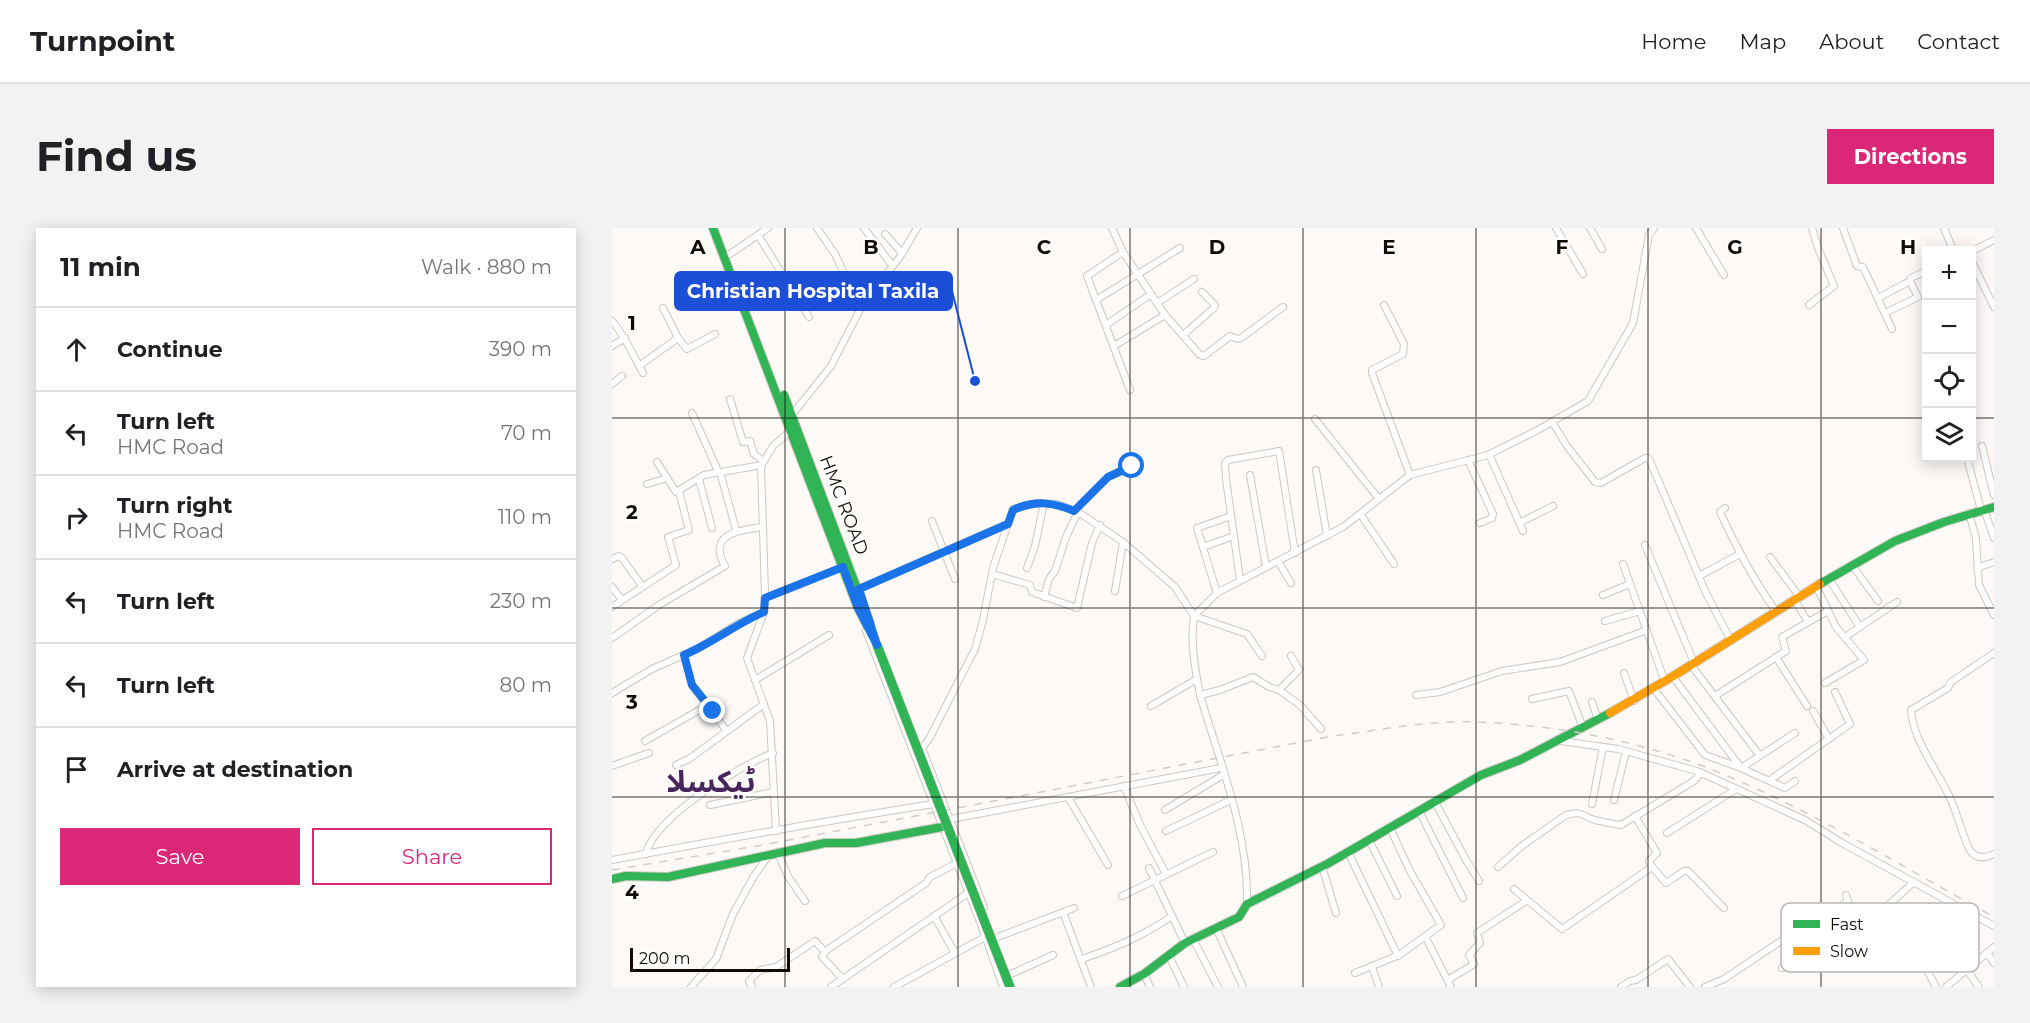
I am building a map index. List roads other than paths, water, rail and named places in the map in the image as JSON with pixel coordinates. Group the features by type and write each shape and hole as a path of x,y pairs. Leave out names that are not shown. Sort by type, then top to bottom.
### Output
{"street":[{"name":"HMC ROAD","path":"713,228 859,589 862,607"},
{"name":"HMC ROAD","path":"720,228 843,567 862,607 1011,987"},
{"path":"730,254 768,228"},
{"path":"817,228 835,255 849,286 864,302"},
{"path":"864,228 892,265"},
{"path":"776,831 771,721 747,658 764,612 763,463 831,366 864,302 902,253 917,228"},
{"path":"1112,228 1137,275 1165,315 1197,352 1204,356 1230,336 1241,338 1282,307"},
{"path":"1557,228 1583,274"},
{"path":"1590,228 1602,249"},
{"path":"1247,904 1242,837 1200,695 1191,648 1194,616 1217,593 1327,536 1361,515 1410,475 1489,454 1588,401 1633,323 1649,235 1654,228"},
{"path":"1696,228 1724,275"},
{"path":"1809,305 1834,286 1812,228"},
{"path":"1843,228 1857,266 1863,267 1892,329"},
{"path":"1944,228 1951,246"},
{"path":"885,234 902,253"},
{"path":"758,235 809,318"},
{"path":"1976,249 1994,240"},
{"path":"1096,300 1180,248"},
{"path":"1123,252 1087,276 1130,390"},
{"path":"1976,272 1994,307"},
{"path":"1878,298 1922,274"},
{"path":"1157,303 1194,279"},
{"path":"1885,314 1918,297 1910,281"},
{"path":"1183,335 1214,308 1215,305 1202,292"},
{"path":"1106,325 1151,294"},
{"path":"1384,305 1404,344 1405,351 1372,370 1372,373 1410,475"},
{"path":"663,308 678,338 687,349 715,334"},
{"path":"1114,346 1165,315"},
{"path":"612,321 625,338 630,351 644,373"},
{"path":"612,346 625,338"},
{"path":"639,366 678,338"},
{"path":"612,384 622,375"},
{"path":"730,399 743,442 750,441 754,454 763,463"},
{"path":"692,413 719,472 736,530"},
{"path":"1315,419 1379,499"},
{"path":"1552,422 1567,446 1596,483 1601,483 1648,458 1699,576 1730,639"},
{"path":"1982,446 1994,495"},
{"path":"1240,580 1224,463 1228,460 1279,452 1295,553"},
{"path":"1489,454 1523,531"},
{"path":"1468,459 1493,514 1492,518 1480,523"},
{"path":"657,462 674,490 679,491 704,475 763,463"},
{"path":"1968,462 1994,538"},
{"path":"1044,597 1076,512 1108,477 1132,466"},
{"path":"1316,470 1327,536"},
{"path":"1250,475 1266,567"},
{"path":"647,484 667,478"},
{"path":"699,479 712,528"},
{"path":"612,607 675,565 668,537 688,530 679,491"},
{"path":"1027,568 1035,546 1044,503"},
{"path":"922,748 930,739 975,649 992,574 1008,524 1013,510 1021,506 1057,504 1100,525 1175,587 1194,616 1247,634 1262,656"},
{"path":"1519,523 1553,506"},
{"path":"1725,508 1720,512 1740,554 1754,581 1775,610"},
{"path":"1120,987 1144,974 1189,941 1239,917 1247,904 1348,852 1480,775 1495,771 1561,741 1634,701 1775,610 1895,541 1969,513 1986,509"},
{"path":"1969,513 1976,538 1979,585 1994,615"},
{"path":"1361,515 1394,564"},
{"path":"1217,593 1197,526 1231,516"},
{"path":"932,521 955,579"},
{"path":"859,589 1008,524"},
{"path":"992,574 1030,585 1032,592 1077,608 1092,543 1100,525"},
{"path":"612,638 659,605 725,566 719,556 718,548 736,530 763,527"},
{"path":"1203,547 1234,536"},
{"path":"1115,591 1123,542"},
{"path":"1645,545 1692,664 1760,756"},
{"path":"1699,576 1740,554"},
{"path":"612,559 619,556 622,558 642,586"},
{"path":"1770,557 1808,622"},
{"path":"1278,561 1291,583"},
{"path":"1977,568 1994,562"},
{"path":"1623,564 1647,630 1669,679 1741,768"},
{"path":"1852,565 1878,601"},
{"path":"765,598 843,567"},
{"path":"1828,579 1860,627"},
{"path":"1603,595 1630,584"},
{"path":"1816,586 1836,627 1864,660 1825,683"},
{"path":"612,587 622,600"},
{"path":"1845,637 1897,602"},
{"path":"862,607 954,826 1009,975 1011,987"},
{"path":"862,607 933,804 1003,987"},
{"path":"1605,621 1640,611"},
{"path":"1715,696 1786,650 1782,638 1828,611"},
{"path":"612,693 652,669 699,648 739,623 764,612"},
{"path":"1416,695 1440,692 1502,671 1560,662 1647,630"},
{"path":"755,680 829,635"},
{"path":"1994,653 1950,681 1948,688 1911,710 1916,734 1950,798 1972,855 1978,857 1994,854"},
{"path":"684,655 692,685 726,730"},
{"path":"1279,690 1299,670 1291,656"},
{"path":"1776,657 1807,706"},
{"path":"1624,673 1634,701"},
{"path":"1200,695 1253,677 1264,685 1279,690 1300,705 1321,729"},
{"path":"1151,706 1197,679"},
{"path":"1654,688 1705,755 1785,788 1795,781"},
{"path":"1532,699 1569,691 1583,728"},
{"path":"1770,780 1850,723 1835,692"},
{"path":"1592,702 1598,720"},
{"path":"676,765 688,759 764,704"},
{"path":"645,741 708,705"},
{"path":"1813,711 1829,739"},
{"path":"1741,768 1796,733"},
{"path":"1561,741 1626,752 1701,773 1805,820 1842,843 1952,903"},
{"path":"1592,804 1603,747"},
{"path":"1614,800 1626,752"},
{"path":"612,766 649,753"},
{"path":"646,854 647,847 662,827 690,802 752,761 773,753"},
{"path":"951,819 1124,786 1222,771"},
{"path":"1165,810 1222,771"},
{"path":"1498,867 1523,845 1566,816 1574,813 1583,814 1591,819 1621,825 1694,781 1701,773"},
{"path":"1124,786 1140,825 1166,874"},
{"path":"1667,833 1737,789"},
{"path":"710,805 773,792"},
{"path":"1068,797 1108,865"},
{"path":"1166,831 1231,800"},
{"path":"1435,802 1479,880"},
{"path":"612,860 820,821 933,804"},
{"path":"1419,811 1463,898"},
{"path":"1635,816 1657,853 1649,861 1666,883 1684,871 1688,871 1724,908"},
{"path":"612,879 626,876 668,877 825,843 856,843 954,826"},
{"path":"1355,973 1398,956 1441,925 1410,871 1390,828"},
{"path":"1369,840 1397,896"},
{"path":"1122,896 1213,852"},
{"path":"1348,852 1398,956"},
{"path":"773,853 805,901"},
{"path":"691,987 716,959 733,915 754,876 773,853"},
{"path":"843,979 822,957 825,952 926,883 930,877 957,863"},
{"path":"1322,866 1336,913"},
{"path":"1514,889 1562,929 1652,867"},
{"path":"1149,868 1171,917 1218,987"},
{"path":"1892,902 1914,882"},
{"path":"831,987 968,893"},
{"path":"1426,938 1449,984 1474,964 1469,955 1480,943 1477,933 1526,901"},
{"path":"995,938 1074,908"},
{"path":"1063,912 1091,987"},
{"path":"934,916 956,953"},
{"path":"1082,959 1120,946 1143,935 1171,917"},
{"path":"1979,918 1994,926"},
{"path":"1216,928 1243,987"},
{"path":"894,987 985,937"},
{"path":"752,987 749,981 760,970 776,967 814,941 825,952"},
{"path":"1705,987 1724,979 1781,941"},
{"path":"1979,960 1994,947"},
{"path":"1988,953 1994,963"},
{"path":"1009,975 1053,955"},
{"path":"1169,956 1184,987"},
{"path":"1621,987 1668,959 1690,987"},
{"path":"1372,967 1379,987"},
{"path":"1927,972 1936,987"},
{"path":"1948,986 1965,972"},
{"path":"1968,972 1978,987"},
{"path":"1144,974 1150,987"}],"railway":[{"path":"612,870 769,844 1333,736 1423,724 1478,722 1566,730 1652,749 1708,768 1817,819 1969,903"},
{"path":"1979,909 1994,917"}],"place":[{"name":"Christian Hospital Taxila","path":"975,381"}],"district":[{"name":"ٹیکسلا","path":"711,781"}]}
